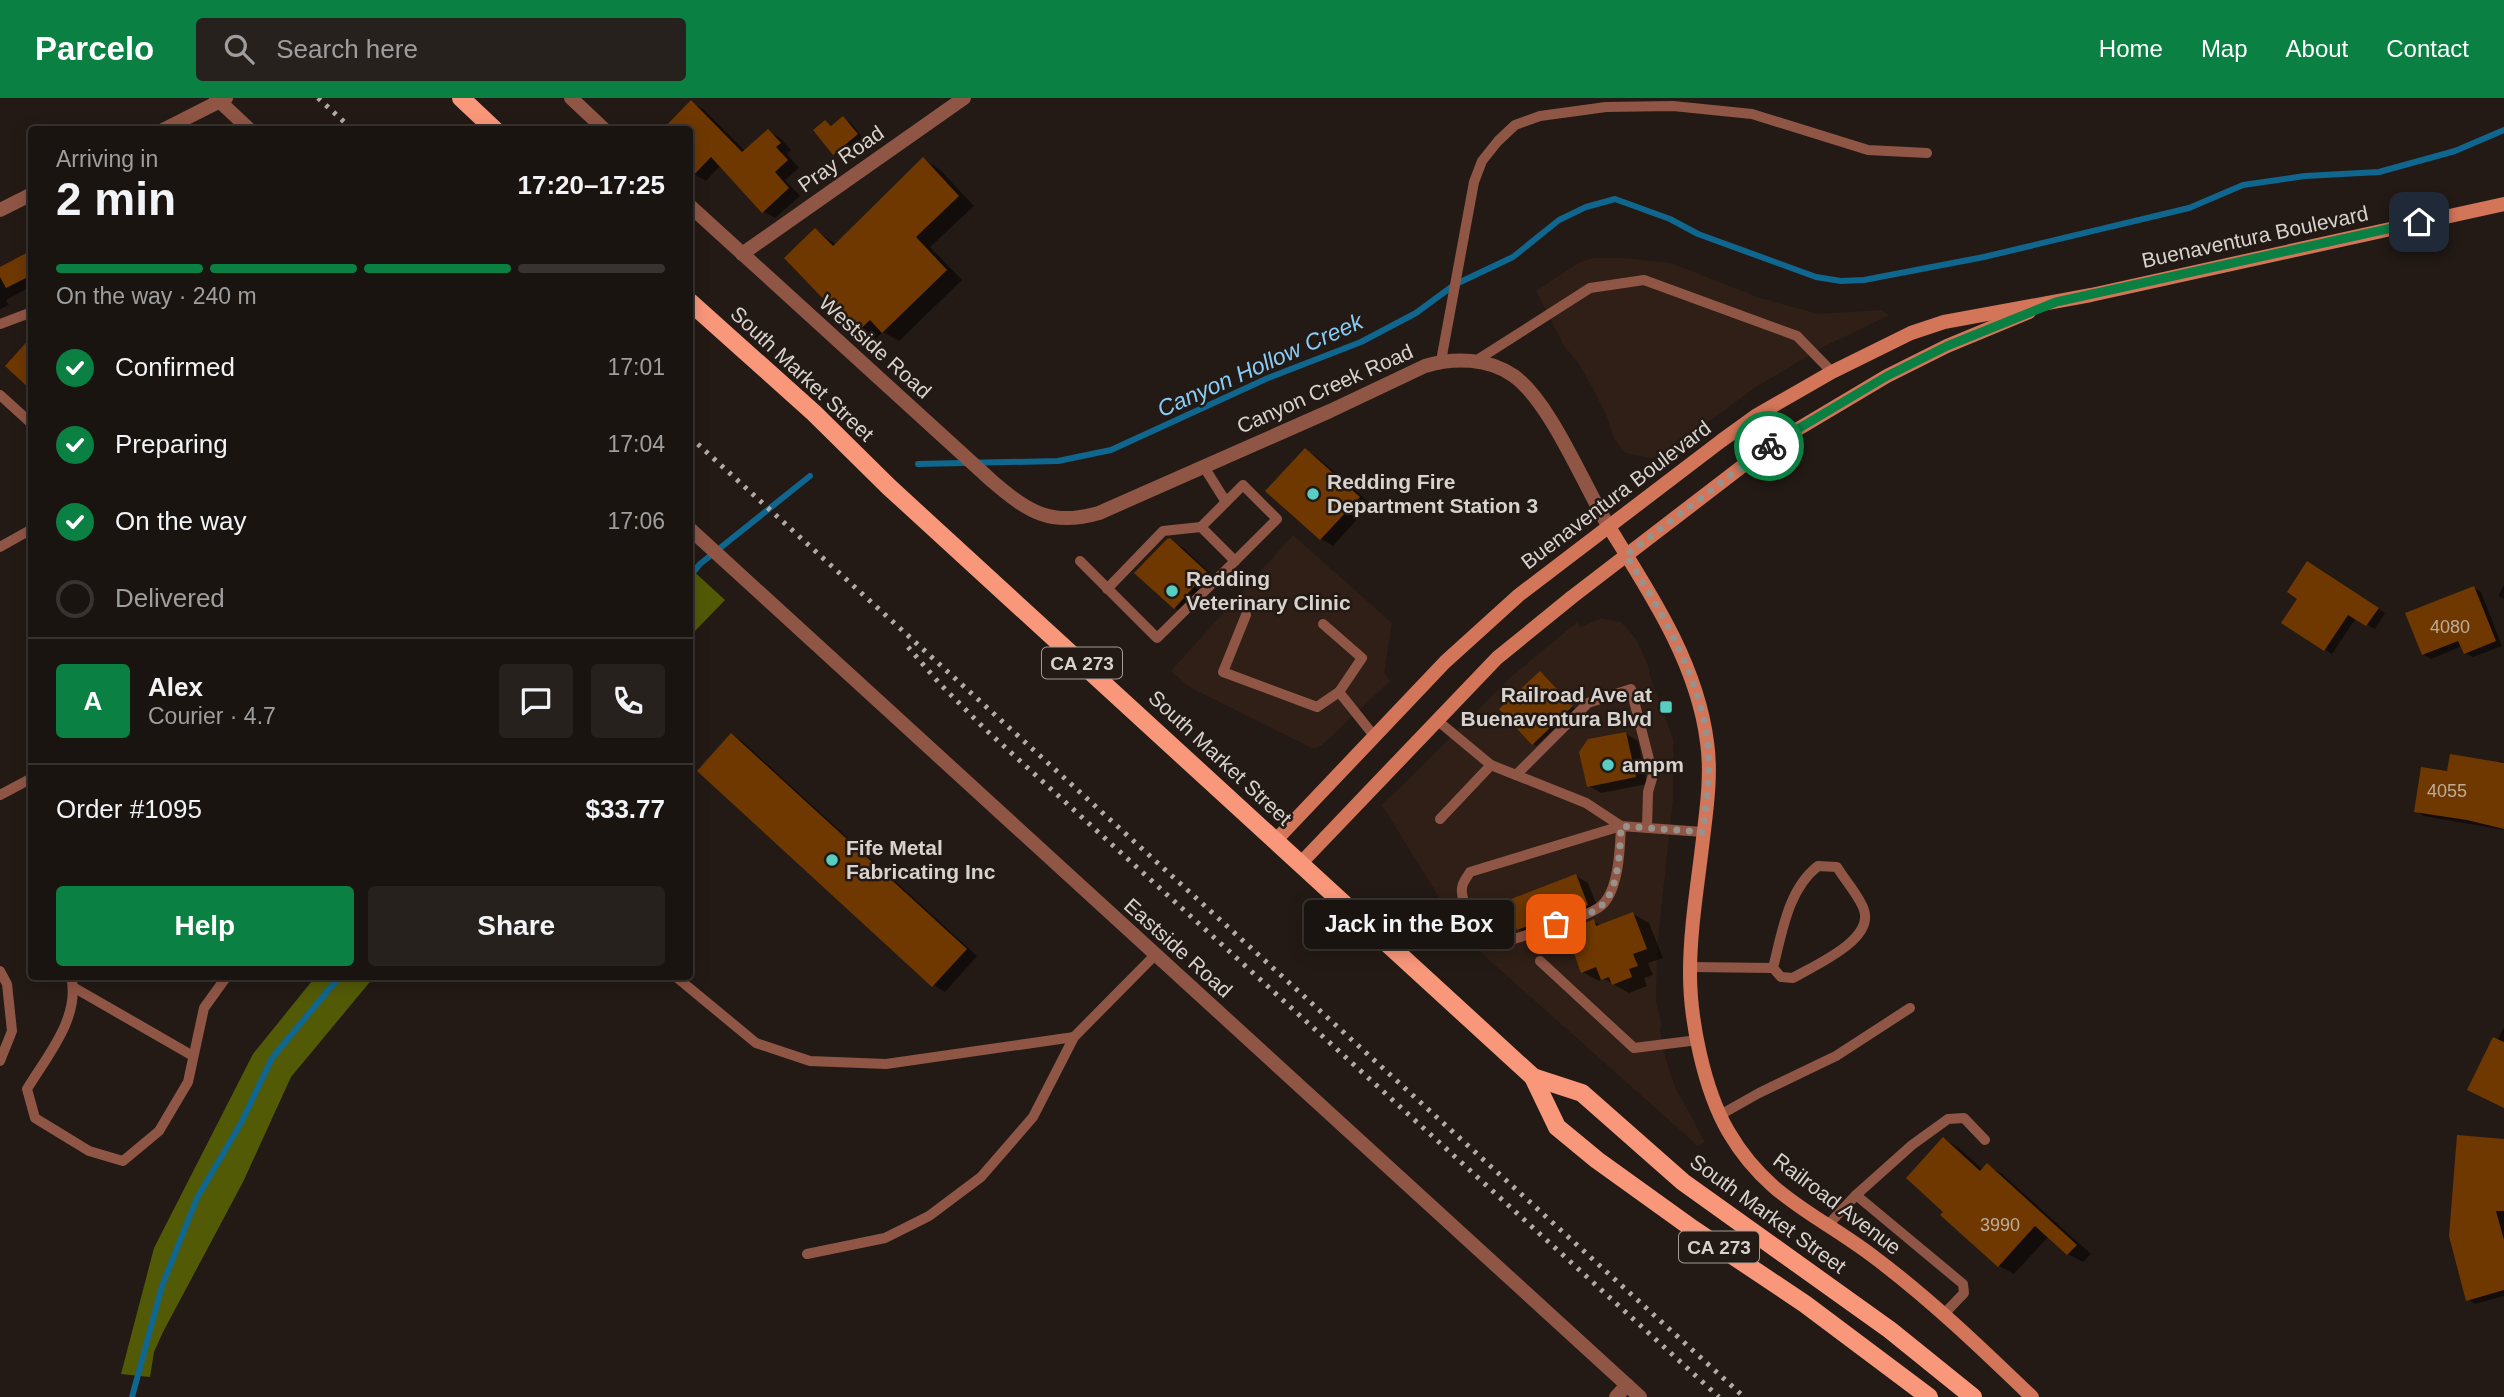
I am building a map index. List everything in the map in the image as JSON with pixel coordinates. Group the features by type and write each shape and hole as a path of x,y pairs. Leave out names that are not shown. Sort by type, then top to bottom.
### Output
{"main road":[{"path":"461,98 491,126"},
{"name":"Buenaventura Boulevard","path":"1276,839 1476,632 1519,595 1739,428 1832,372 1911,333 1944,322 2056,302 2504,204"},
{"name":"Buenaventura Boulevard","path":"1300,864 1497,658 1626,555 1766,449 1830,408 1947,346 2056,302"},
{"name":"South Market Street","path":"693,305 814,413 888,487 1276,839 1532,1077 1557,1127 1597,1160 1693,1230 1805,1304 1929,1397"},
{"name":"Canyon Creek Road","path":"1609,527 1626,555"},
{"name":"Railroad Avenue","path":"1626,555 1650,594 1679,652 1701,708 1709,762 1691,967 1704,1073 1720,1115 1754,1169 1776,1191 1872,1255 1944,1314 2032,1397"},
{"name":"South Market Street","path":"1532,1077 1582,1093 1683,1182 1890,1330 1973,1397"}],"street":[{"name":"Pray Road","path":"742,254 964,98"},
{"path":"170,126 221,99 246,126"},
{"path":"579,101 601,126"},
{"path":"0,210 28,196"},
{"name":"Westside Road","path":"693,209 992,481 1019,504 1037,513"},
{"name":"Canyon Creek Road","path":"1037,513 1071,520 1089,516 1441,361 1474,362 1511,374 1549,417 1609,527"},
{"name":"Eastside Road","path":"693,532 1640,1397"},
{"path":"1616,1397 1627,1385"}],"lane":[{"path":"1441,361 1474,181 1482,161 1515,125 1540,116 1606,107 1673,106 1752,114 1868,150 1927,153"},
{"path":"1474,362 1591,288 1644,280 1797,336 1832,372"},
{"path":"0,324 28,314"},
{"path":"0,395 28,420"},
{"path":"1205,467 1226,502"},
{"path":"1080,561 1107,589 1157,638 1277,519 1243,485 1201,527 1163,531 1107,589"},
{"path":"1201,527 1236,561"},
{"path":"3,542 28,531"},
{"path":"1246,615 1223,672 1317,707 1339,692 1362,658 1323,624"},
{"path":"1516,775 1588,703 1632,690 1653,775 1648,792 1647,828"},
{"path":"1339,692 1375,737"},
{"path":"1438,721 1491,765 1586,803 1621,826"},
{"path":"1440,819 1491,765"},
{"path":"0,795 28,780"},
{"path":"1621,826 1619,866 1603,905 1587,914 1504,942 1471,912 1463,898 1462,886 1470,872 1621,826 1703,832"},
{"path":"1691,967 1773,968 1781,977 1793,978 1856,939 1864,925 1864,910 1837,867 1818,866 1805,876 1788,910 1773,968"},
{"path":"807,1254 885,1238 929,1216 981,1177 1033,1117 1074,1037 1155,956"},
{"path":"1541,961 1634,1048 1698,1040"},
{"path":"0,971 7,984 12,1031 0,1061"},
{"path":"193,1056 72,982 66,1025 27,1089 35,1118 89,1151 123,1161 159,1131 188,1082 204,1007 224,980"},
{"path":"680,980 756,1043 810,1061 886,1065 1074,1037"},
{"path":"1720,1115 1836,1056 1910,1008"},
{"path":"1827,1226 1856,1195 1912,1145 1948,1119 1964,1118 1985,1140"},
{"path":"1856,1195 1963,1284 1964,1293 1944,1314"}],"shaded area":[{"path":"1593,258 1671,263 1760,298 1819,314 1881,310 1890,315 1825,346 1756,387 1666,453 1651,458 1625,453 1614,439 1607,417 1592,387 1565,347 1536,291 1580,262"},
{"path":"1293,535 1392,623 1384,673 1390,681 1321,746 1314,749 1189,687 1171,671"},
{"path":"1601,618 1621,622 1636,639 1648,665 1673,739 1673,799 1657,949 1656,1001 1664,1053 1675,1087 1705,1142 1698,1146 1489,960 1459,930 1382,805 1512,676 1577,622 1581,627"}],"green space":[{"path":"693,571 725,600 693,633"},
{"path":"313,980 372,980 291,1077 243,1182 163,1332 154,1352 150,1377 121,1374 154,1248 253,1054"}],"building":[{"path":"691,100 742,152 768,129 781,143 776,147 788,160 775,172 789,188 762,213 711,157 693,176 693,126 666,126"},
{"path":"843,116 858,134 833,155 813,130 825,120 831,126"},
{"path":"923,157 959,196 916,237 947,270 882,333 870,320 856,333 784,258 815,228 833,246"},
{"path":"28,252 28,277 6,288 0,277 0,267"},
{"path":"28,340 28,387 5,366"},
{"name":"Redding Fire Department Station 3","path":"1305,448 1360,497 1320,540 1265,491"},
{"name":"Redding Veterinary Clinic","path":"1170,538 1207,572 1174,609 1134,573"},
{"path":"2307,561 2379,608 2366,626 2348,615 2324,651 2281,623 2297,599 2287,592"},
{"path":"2474,586 2496,641 2464,654 2458,641 2422,655 2405,613"},
{"path":"1540,671 1573,706 1532,745 1499,709"},
{"name":"ampm","path":"1626,732 1636,777 1587,787 1579,752 1588,739"},
{"name":"Fife Metal Fabricating Inc","path":"731,733 967,949 932,987 697,771"},
{"path":"2450,754 2504,763 2504,829 2414,812 2421,767 2447,771"},
{"path":"1576,874 1588,905 1517,930 1506,901"},
{"path":"1633,912 1647,949 1633,954 1638,966 1629,969 1632,977 1612,985 1609,977 1601,980 1596,967 1581,973 1566,931 1594,919 1596,926"},
{"path":"2493,1037 2504,1042 2504,1108 2467,1090"},
{"path":"2457,1135 2504,1139 2504,1211 2496,1211 2504,1240 2504,1290 2466,1301 2449,1236"},
{"path":"1943,1137 1980,1171 1987,1163 2077,1245 2067,1255 2035,1226 1998,1267 1940,1215 1943,1212 1906,1178"}],"waterway":[{"path":"918,464 1058,461 1111,450 1268,378 1361,342 1416,313 1454,285 1513,257 1559,220 1586,207 1615,199 1670,219 1698,234 1816,277 1841,281 1864,280 1984,257 2189,208 2243,185 2305,176 2379,172 2455,151 2504,130"},
{"name":"Canyon Hollow Creek","path":"693,572 810,476"},
{"name":"Canyon Hollow Creek","path":"132,1397 162,1286 197,1198 241,1123 272,1058 337,980"}],"railway":[{"path":"318,98 349,126"},
{"path":"693,440 1744,1397"},
{"path":"908,647 985,729 1719,1397"}],"way so far":[{"path":"1556,924 1587,914 1603,905 1619,866 1621,826 1703,832 1709,762 1701,708 1679,652 1650,594 1626,555 1769,446"}],"place":[{"name":"Redding Fire Department Station 3","path":"1313,494"},
{"name":"Redding Veterinary Clinic","path":"1172,591"},
{"name":"Railroad Ave at Buenaventura Blvd","path":"1666,707"},
{"name":"ampm","path":"1608,765"},
{"name":"Fife Metal Fabricating Inc","path":"832,860"},
{"name":"Jack in the Box","path":"1556,924"}],"route":[{"path":"1769,446 1887,376 1947,346 2056,302 2419,222"}]}
